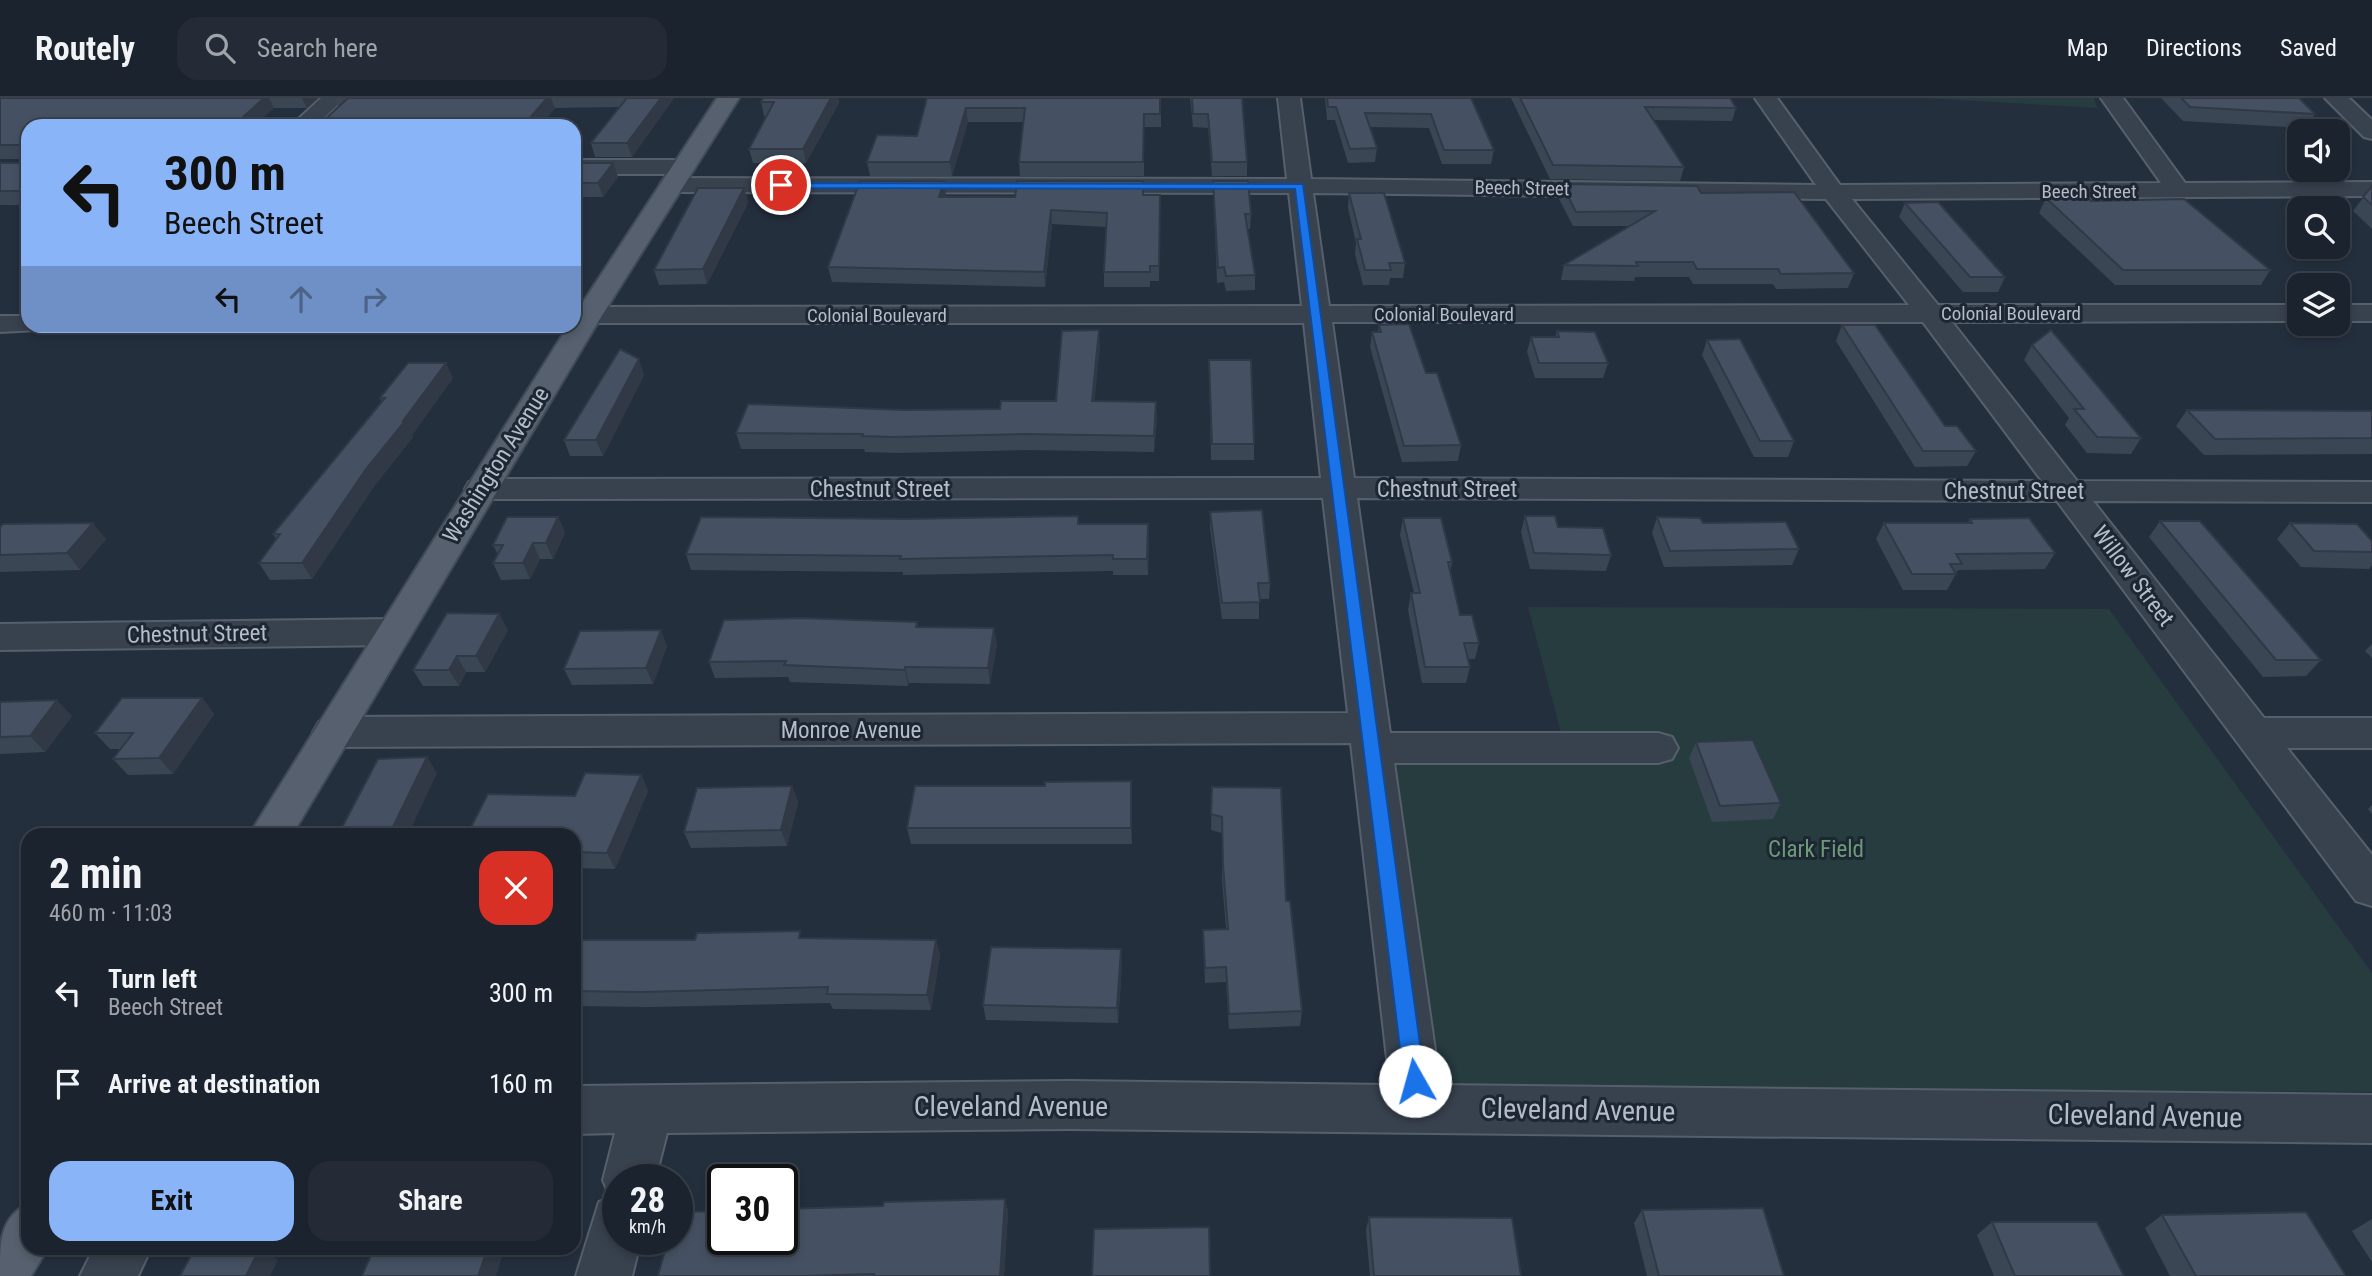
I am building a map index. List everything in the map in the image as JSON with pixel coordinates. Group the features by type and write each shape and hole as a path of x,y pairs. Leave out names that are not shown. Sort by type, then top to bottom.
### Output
{"main road":[{"name":"Washington Avenue","path":"582,320 728,98"},
{"name":"Washington Avenue","path":"274,828 574,333"},
{"path":"0,1276 21,1242"}],"street":[{"path":"310,119 334,98"},
{"path":"1289,98 1418,1108"},
{"name":"Willow Street","path":"1766,98 1833,192 1931,314 2372,888"},
{"path":"2112,98 2179,191"},
{"path":"2336,98 2372,132"},
{"name":"Beech Street","path":"581,168 678,176 1300,186 1833,192 2372,189"},
{"name":"Colonial Boulevard","path":"582,320 1316,314 2287,313"},
{"path":"2350,313 2372,313"},
{"path":"0,324 21,324"},
{"name":"Chestnut Street","path":"481,489 1339,488 2372,492"},
{"name":"Chestnut Street","path":"0,637 394,632"},
{"name":"Monroe Avenue","path":"332,732 1370,738 1658,748"},
{"path":"2253,733 2372,733"},
{"name":"Cleveland Avenue","path":"581,1110 1070,1105 2372,1119"},
{"path":"633,1164 647,1110"},
{"path":"108,1276 120,1255"},
{"path":"604,1276 609,1255"}],"green space":[{"path":"1925,98 2094,98 2097,108"},
{"name":"Clark Field","path":"1528,607 2109,609 2372,973 2372,1092 1439,1087 1389,733 1561,733"}],"building":[{"path":"0,98 264,98 241,119 21,119 21,145 0,145"},
{"path":"348,98 547,98 529,119 326,119"},
{"path":"627,98 661,98 627,143 591,143"},
{"path":"763,98 831,98 803,149 749,149 774,102 761,102"},
{"path":"927,98 1160,98 1160,114 1144,114 1143,162 1019,162 1025,108 966,108 950,162 867,162 877,135 917,136"},
{"path":"1192,98 1242,98 1247,162 1212,162 1208,114 1193,114"},
{"path":"1327,98 1471,98 1494,150 1444,150 1431,114 1365,113 1377,148 1350,149 1336,107 1328,107"},
{"path":"1520,98 1730,98 1736,108 1645,107 1684,167 1553,165"},
{"path":"2181,98 2299,98 2315,114 2190,107"},
{"path":"0,163 21,163 21,191 0,191"},
{"path":"581,163 613,163 598,183 581,183"},
{"path":"860,181 944,181 939,197 1015,197 1017,181 1143,181 1143,195 1160,195 1159,266 1150,266 1150,272 1104,272 1107,213 1051,210 1044,272 828,267"},
{"path":"1213,181 1248,181 1251,214 1245,214 1255,275 1226,276 1224,267 1218,268"},
{"path":"1562,184 1697,186 1701,193 1794,192 1854,273 1781,274 1778,269 1697,269 1693,262 1636,262 1638,266 1564,265 1655,211 1576,212"},
{"path":"2372,186 2372,205 2363,197"},
{"path":"698,188 744,188 703,269 654,270"},
{"path":"1349,193 1384,193 1405,263 1389,263 1391,270 1365,270 1357,239 1361,239"},
{"path":"2046,198 2088,198 2091,201 2184,199 2270,270 2123,270"},
{"path":"1938,202 2005,277 1970,277 1905,203"},
{"path":"1409,324 1426,373 1437,373 1461,445 1404,446 1372,332 1381,332 1379,325"},
{"path":"1842,325 1875,325 1945,426 1957,426 1976,451 1923,451"},
{"path":"1099,330 1092,401 1156,402 1154,436 1024,434 894,437 862,436 863,434 736,433 748,404 903,410 1000,409 1001,401 1056,401 1062,331"},
{"path":"2051,330 2141,438 2097,437 2074,409 2084,409 2032,345"},
{"path":"1557,331 1595,332 1608,363 1539,363 1531,337 1559,337"},
{"path":"1740,339 1794,441 1760,441 1707,340"},
{"path":"620,349 639,359 596,440 564,440"},
{"path":"1209,360 1251,360 1254,444 1212,444"},
{"path":"408,363 446,363 405,421 366,469 302,563 259,563 280,534 273,534 385,398 380,398"},
{"path":"2187,410 2372,411 2372,438 2215,439"},
{"path":"1262,510 1270,583 1258,583 1260,602 1222,603 1210,512"},
{"path":"1078,516 1078,524 1148,524 1147,559 1113,559 1113,555 900,559 901,556 686,554 701,517 908,519"},
{"path":"1525,516 1555,516 1558,527 1603,528 1611,555 1534,553"},
{"path":"507,517 558,517 546,543 533,543 523,563 493,563 503,545 493,545"},
{"path":"1657,517 1700,518 1703,523 1786,522 1799,549 1670,551"},
{"path":"1403,518 1441,518 1452,562 1448,562 1460,615 1472,615 1479,643 1464,643 1470,667 1425,667 1411,593 1420,593"},
{"path":"2029,518 2055,553 1956,554 1962,564 1950,564 1956,574 1912,574 1884,523 1972,523 1970,519"},
{"path":"2160,521 2200,521 2321,660 2276,660"},
{"path":"93,523 67,553 0,555 0,527 3,524"},
{"path":"2290,523 2357,524 2372,541 2372,552 2314,551"},
{"path":"447,613 499,614 476,656 457,656 449,670 413,670"},
{"path":"800,618 917,622 916,627 994,628 988,668 905,667 905,670 784,665 786,661 709,662 724,620"},
{"path":"661,630 646,668 564,669 580,631"},
{"path":"122,698 202,698 159,758 113,759 133,733 95,733"},
{"path":"57,700 30,736 0,737 0,702"},
{"path":"1753,740 1781,803 1720,806 1696,742"},
{"path":"427,757 392,828 342,828 378,759"},
{"path":"585,773 641,775 607,853 581,852 581,828 471,828 488,794 575,796"},
{"path":"1131,781 1131,828 907,828 915,786 1045,786 1045,782"},
{"path":"792,786 781,830 684,832 697,788"},
{"path":"1212,787 1281,788 1286,901 1290,901 1302,1011 1229,1014 1226,967 1205,968 1203,930 1228,929 1222,817 1211,814"},
{"path":"800,931 799,938 936,940 927,995 827,994 828,987 581,991 581,940 695,940 697,933"},
{"path":"991,947 1121,949 1117,1008 983,1005"},
{"path":"1005,1199 1000,1276 658,1276 664,1255 693,1255 693,1212 707,1211 707,1255 798,1255 798,1209 883,1206 884,1202"},
{"path":"1763,1208 1784,1276 1659,1276 1642,1210"},
{"path":"2306,1212 2346,1276 2196,1276 2162,1215"},
{"path":"1369,1217 1512,1218 1521,1276 1374,1276"},
{"path":"1992,1222 2097,1222 2124,1276 2015,1276"},
{"path":"1209,1227 1210,1276 1092,1276 1094,1229"},
{"path":"191,1255 256,1255 246,1276 180,1276"},
{"path":"371,1255 486,1255 478,1276 362,1276"}],"route":[{"path":"781,185 1300,186 1415,1081"}]}
